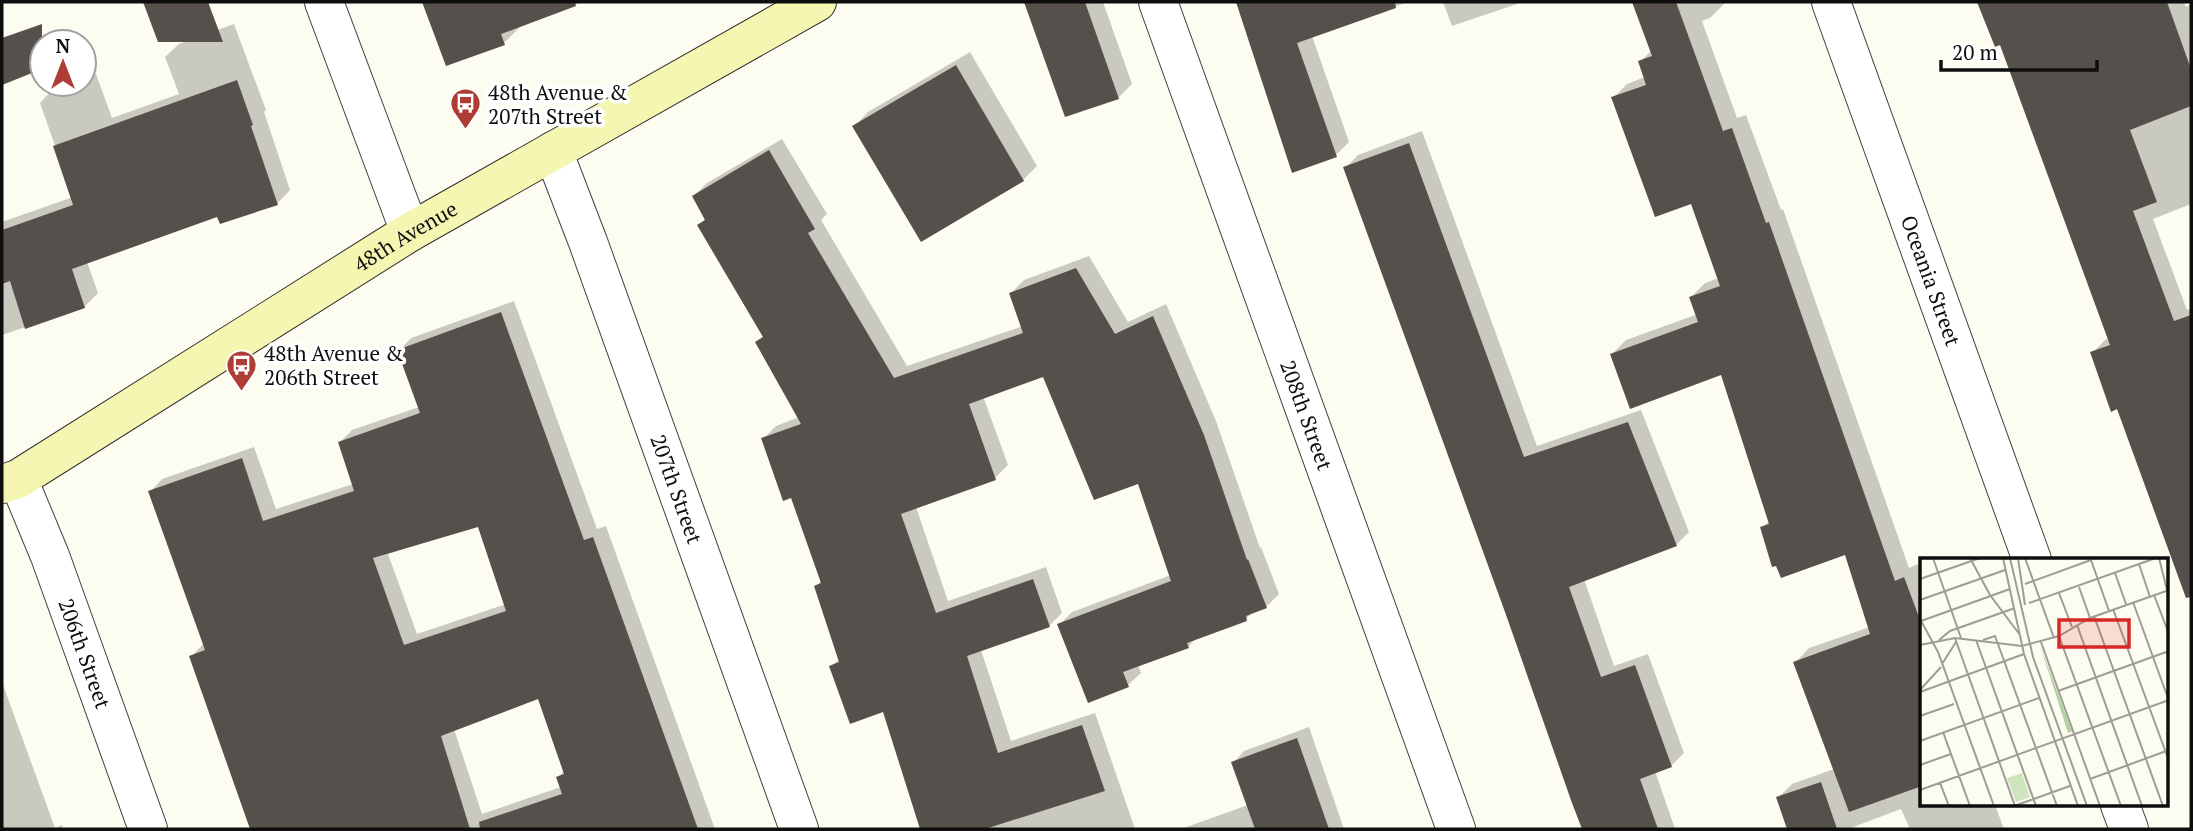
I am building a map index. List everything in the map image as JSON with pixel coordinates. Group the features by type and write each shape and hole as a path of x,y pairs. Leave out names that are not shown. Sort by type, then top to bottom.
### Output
{"street":[{"path":"324,2 410,232"},
{"name":"48th Avenue","path":"10,482 410,232 817,2"},
{"name":"208th Street","path":"1158,2 1455,829"},
{"name":"Oceania Street","path":"1831,2 2031,558"},
{"name":"207th Street","path":"553,151 593,255 799,829"},
{"name":"206th Street","path":"10,482 50,556 148,829"},
{"path":"2120,806 2129,829"}],"building":[{"path":"143,2 208,2 223,42 158,42"},
{"path":"422,2 575,2 576,6 501,34 505,45 446,66"},
{"path":"1024,2 1085,2 1119,99 1065,117"},
{"path":"1236,2 1395,2 1396,8 1297,43 1337,157 1292,173"},
{"path":"1632,2 1676,2 1723,131 1732,128 1766,223 1769,222 1895,581 1904,577 1920,620 1920,787 1849,812 1793,662 1870,634 1845,555 1781,578 1776,566 1772,567 1760,527 1769,524 1721,375 1630,409 1610,354 1698,322 1689,297 1720,286 1691,204 1655,217 1611,97 1646,85 1638,61 1652,56"},
{"path":"1977,2 2167,2 2191,69 2191,106 2130,130 2157,202 2133,211 2174,321 2191,315 2191,597 2186,598 2117,409 2111,412 2090,352 2110,345 2000,45 1995,47"},
{"path":"28,29 28,75 2,85 2,38"},
{"path":"956,65 1024,181 921,242 852,126"},
{"path":"237,80 278,205 220,224 217,217 72,269 85,308 25,329 10,281 2,284 2,230 73,205 53,146"},
{"path":"1409,143 1524,457 1628,422 1677,546 1569,587 1601,677 1635,665 1672,767 1640,779 1658,829 1582,829 1572,803 1343,167"},
{"path":"769,150 815,229 808,233 894,378 1023,333 1009,293 1076,268 1115,334 1153,316 1204,435 1247,560 1267,608 1246,616 1247,621 1187,643 1189,648 1123,672 1129,687 1088,703 1057,624 1171,581 1138,484 1094,500 1043,377 969,404 996,480 901,514 936,613 1033,579 1050,627 967,656 998,753 1082,725 1105,791 985,829 920,829 883,712 850,724 829,666 839,662 814,586 821,583 791,498 783,501 761,438 801,424 755,342 763,337 697,225 705,220 692,196"},
{"path":"501,312 584,540 593,537 698,829 480,829 479,822 562,794 556,777 564,774 538,699 441,736 470,829 250,829 189,656 205,650 148,491 242,458 263,521 354,491 338,442 420,413 397,350","holes":["478,527 506,611 404,645 373,558"]},
{"path":"1297,738 1329,829 1255,829 1231,762"},
{"path":"1821,782 1837,829 1787,829 1776,797"}],"place":[{"name":"48th Avenue & 207th Street","path":"465,131"},
{"name":"48th Avenue & 206th Street","path":"241,392"}]}
